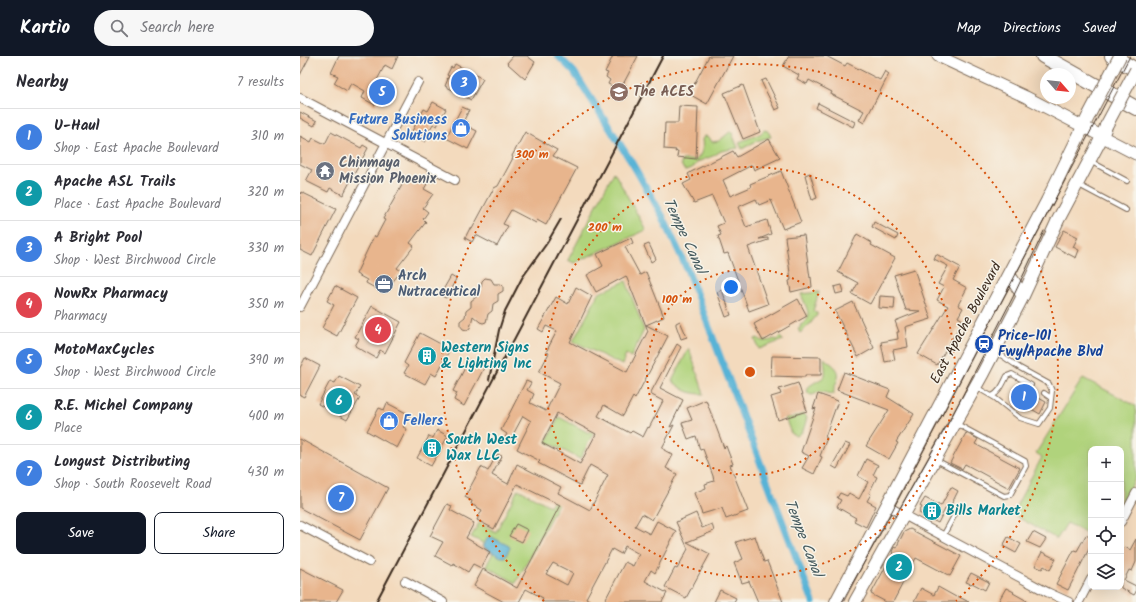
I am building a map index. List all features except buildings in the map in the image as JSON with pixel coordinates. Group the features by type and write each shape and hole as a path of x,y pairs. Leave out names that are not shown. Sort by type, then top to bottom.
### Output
{"highway":[{"path":"1043,56 1136,108"},
{"path":"1112,56 1136,70"}],"main road":[{"path":"938,56 1083,127 1104,132 1136,154"},
{"name":"East Apache Boulevard","path":"836,602 1047,201 1088,116 1120,56"},
{"path":"855,602 995,351 1023,296 1058,220 1136,70"},
{"path":"1008,275 1023,296"}],"street":[{"path":"300,307 418,82"},
{"path":"300,98 456,180"},
{"path":"1124,518 1133,505 1136,493"},
{"path":"887,506 1047,592 1069,602"},
{"path":"300,525 369,562"},
{"path":"405,581 443,602"},
{"path":"1079,602 1088,585"}],"lane":[{"path":"1090,161 1126,181"},
{"path":"1077,184 1126,210"},
{"path":"976,386 992,396 1020,418 1039,424 1050,408 1052,391 1049,384 1020,368 995,351"},
{"path":"992,396 996,393 1007,376 1012,374 1031,385"},
{"path":"1044,393 1051,398"},
{"path":"935,459 1004,496 1010,495 1026,466 1025,461 955,422"},
{"path":"943,536 954,516"}],"green space":[{"path":"764,130 768,131 771,137 756,141 742,149 739,142 760,134"},
{"path":"731,131 738,148 721,151 713,156 697,162 692,168 684,170 681,164 682,160 696,160 701,153 702,139 705,136 709,137 712,142 719,141"},
{"path":"614,172 646,230 574,263 568,260"},
{"path":"626,281 644,330 631,357 626,354 622,365 573,341 596,299 597,294"},
{"path":"819,292 813,311 817,313 817,315 800,333 798,329 801,327 800,325 805,322 808,315 808,311 801,294"},
{"path":"780,337 783,340 759,349 755,339 758,338 762,341 766,341 777,340"},
{"path":"689,348 704,394 686,391 672,381"},
{"path":"824,358 836,368 838,373 834,394 818,392 811,395 808,393 807,389 825,375"},
{"path":"1083,378 1136,406 1136,477 1124,500 1124,446 1088,446 1088,534 1067,523 1057,539 1012,514 1042,457 1036,453"},
{"path":"803,414 807,417 805,426 801,433 796,436 791,433 785,418 796,417"},
{"path":"559,417 589,433 594,424 599,422 580,459 547,442"},
{"path":"518,489 550,506 557,495 562,496 516,583 486,566 493,553 482,547 483,543 471,537 479,523 496,532"}],"water":[{"path":"490,536 509,546 510,548 505,557 501,557 483,547"}],"waterway":[{"name":"Tempe Canal","path":"558,56 574,72 632,163 662,215 687,269 813,602"}],"tram line":[{"path":"842,602 880,534 1130,56"},
{"path":"895,517 950,420 1014,295 1044,231"}],"railway":[{"path":"376,602 663,56"},
{"path":"489,380 499,330 505,311 522,278 547,243 561,219"}],"place":[{"name":"A Bright Pool","path":"464,83"},
{"name":"MotoMaxCycles","path":"382,92"},
{"name":"The ACES","path":"619,92"},
{"name":"Future Business Solutions","path":"461,128"},
{"name":"Chinmaya Mission Phoenix","path":"325,171"},
{"name":"Arch Nutraceutical","path":"384,284"},
{"name":"NowRx Pharmacy","path":"378,330"},
{"name":"Price-101 Fwy/Apache Blvd","path":"984,344"},
{"name":"Western Signs & Lighting Inc","path":"427,356"},
{"name":"U-Haul","path":"1024,397"},
{"name":"R.E. Michel Company","path":"339,401"},
{"name":"Fellers","path":"389,421"},
{"name":"South West Wax LLC","path":"432,448"},
{"name":"Longust Distributing","path":"341,498"},
{"name":"Bills Market","path":"932,511"},
{"name":"Apache ASL Trails","path":"899,567"}]}
